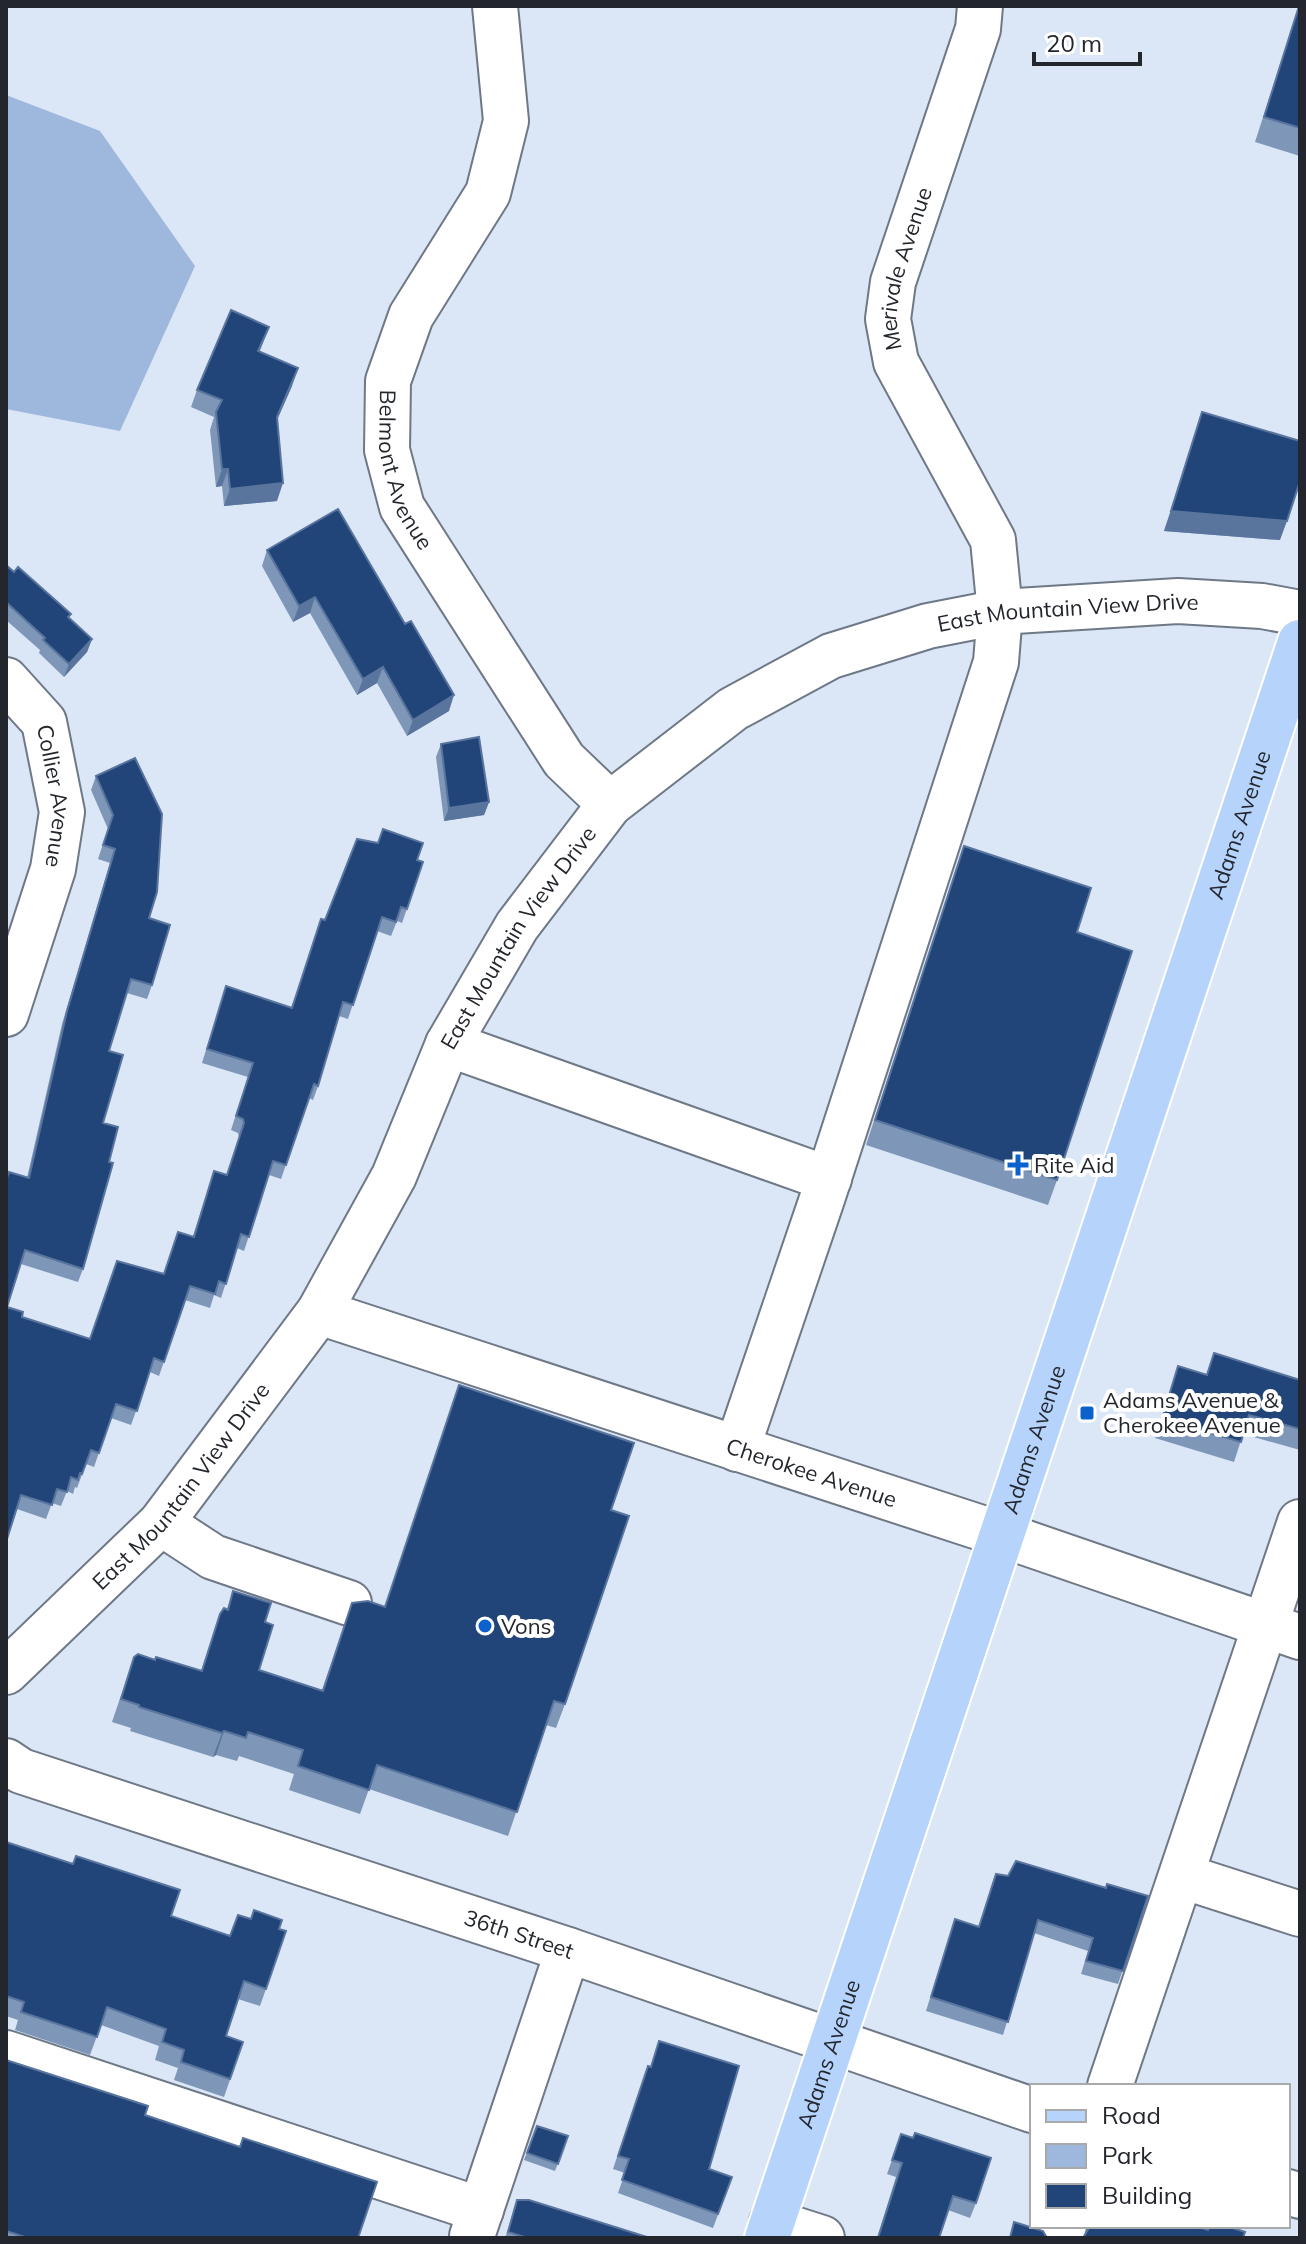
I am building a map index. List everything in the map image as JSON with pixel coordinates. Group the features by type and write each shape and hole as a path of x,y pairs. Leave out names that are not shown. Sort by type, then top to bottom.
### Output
{"main road":[{"name":"Adams Avenue","path":"769,2230 1300,642"}],"street":[{"name":"Belmont Avenue","path":"495,6 506,121 488,193 411,316 388,381 387,450 402,507 564,760 610,804"},
{"name":"Merivale Avenue","path":"737,1449 829,1179 996,662 1000,612 993,540 896,362 888,319 893,282 978,29 980,6"},
{"name":"East Mountain View Drive","path":"6,1672 161,1523 319,1312 394,1176 448,1044 517,926 610,804 733,709 831,656 928,626 1000,612 1178,601 1262,606 1300,613"},
{"name":"Collier Avenue","path":"6,680 44,722 62,812 53,869 6,1014"},
{"path":"448,1044 829,1179"},
{"name":"Cherokee Avenue","path":"319,1312 1000,1534 1282,1631"},
{"path":"1111,2084 1182,1876 1282,1631 1300,1522"},
{"path":"161,1523 213,1557 349,1603"},
{"name":"36th Street","path":"6,1761 21,1771 568,1950 1030,2109"},
{"path":"1182,1876 1300,1914"},
{"path":"6,2053 476,2224 568,1950"},
{"path":"769,2230 822,2238"}],"green space":[{"path":"6,95 100,131 195,266 120,431 6,409"}],"building":[{"path":"1300,7 1300,128 1264,117"},
{"path":"231,310 269,327 258,351 298,368 277,417 283,483 230,489 228,469 222,469 216,412 222,400 197,390"},
{"path":"1202,412 1300,441 1300,481 1287,521 1171,511"},
{"path":"338,509 405,624 411,621 454,695 413,720 383,667 363,679 315,597 299,606 267,550"},
{"path":"6,565 14,572 18,567 71,614 68,617 92,639 69,664 6,602"},
{"path":"479,737 489,802 449,808 441,744"},
{"path":"135,758 162,814 157,892 149,918 170,925 152,985 131,979 109,1051 123,1055 103,1123 118,1127 109,1162 113,1163 83,1269 25,1250 7,1307 23,1312 22,1317 90,1339 117,1261 164,1274 178,1232 194,1237 214,1171 227,1175 244,1123 236,1116 253,1063 207,1049 226,986 292,1008 321,919 325,920 357,839 378,843 383,829 423,843 417,860 423,862 407,909 401,907 396,922 382,917 353,1005 343,1002 318,1086 314,1084 286,1165 273,1161 249,1237 241,1234 226,1284 219,1281 215,1294 190,1286 164,1362 154,1358 137,1411 116,1404 99,1453 91,1450 78,1480 71,1477 67,1492 57,1489 52,1505 21,1495 6,1542 6,1181 9,1172 29,1178 67,1011 115,849 103,845 113,815 96,776"},
{"name":"Rite Aid","path":"964,846 1091,888 1077,932 1132,951 1057,1180 875,1120"},
{"path":"1214,1353 1300,1380 1300,1429 1249,1415 1241,1442 1162,1419 1178,1366 1207,1375"},
{"name":"Vons","path":"459,1385 634,1443 611,1510 629,1516 565,1704 554,1701 517,1812 377,1765 369,1790 298,1766 303,1750 248,1732 246,1738 222,1733 121,1699 134,1657 138,1654 202,1671 220,1614 224,1608 228,1610 233,1591 271,1603 265,1622 273,1625 259,1670 323,1691 352,1603 368,1601 385,1607"},
{"path":"6,1842 73,1864 76,1856 180,1890 171,1916 230,1936 238,1915 251,1919 254,1910 282,1920 279,1929 286,1931 266,1989 244,1981 226,2036 243,2042 230,2079 181,2062 184,2050 162,2042 166,2029 107,2007 97,2037 21,2012 24,2002 6,1996"},
{"path":"1016,1861 1106,1888 1107,1884 1148,1896 1123,1971 1086,1961 1093,1938 1038,1920 1008,2022 931,1997 955,1919 979,1927 996,1874 1008,1876"},
{"path":"659,2041 739,2066 709,2169 732,2177 718,2214 622,2180 629,2159 618,2156"},
{"path":"6,2060 148,2106 145,2115 240,2147 243,2138 377,2182 358,2238 28,2238 6,2231"},
{"path":"537,2126 568,2136 558,2164 527,2153"},
{"path":"915,2133 991,2158 976,2203 953,2196 939,2238 878,2238 902,2163 892,2160 901,2134 913,2138"},
{"path":"517,2200 529,2200 650,2238 528,2238 508,2232"},
{"path":"1014,2222 1043,2231 1047,2238 1010,2238"},
{"path":"1089,2228 1233,2228 1245,2232 1243,2238 1083,2238"}],"place":[{"name":"Rite Aid","path":"1018,1165"},
{"name":"Adams Avenue & Cherokee Avenue","path":"1087,1413"},
{"name":"Vons","path":"485,1626"}]}
